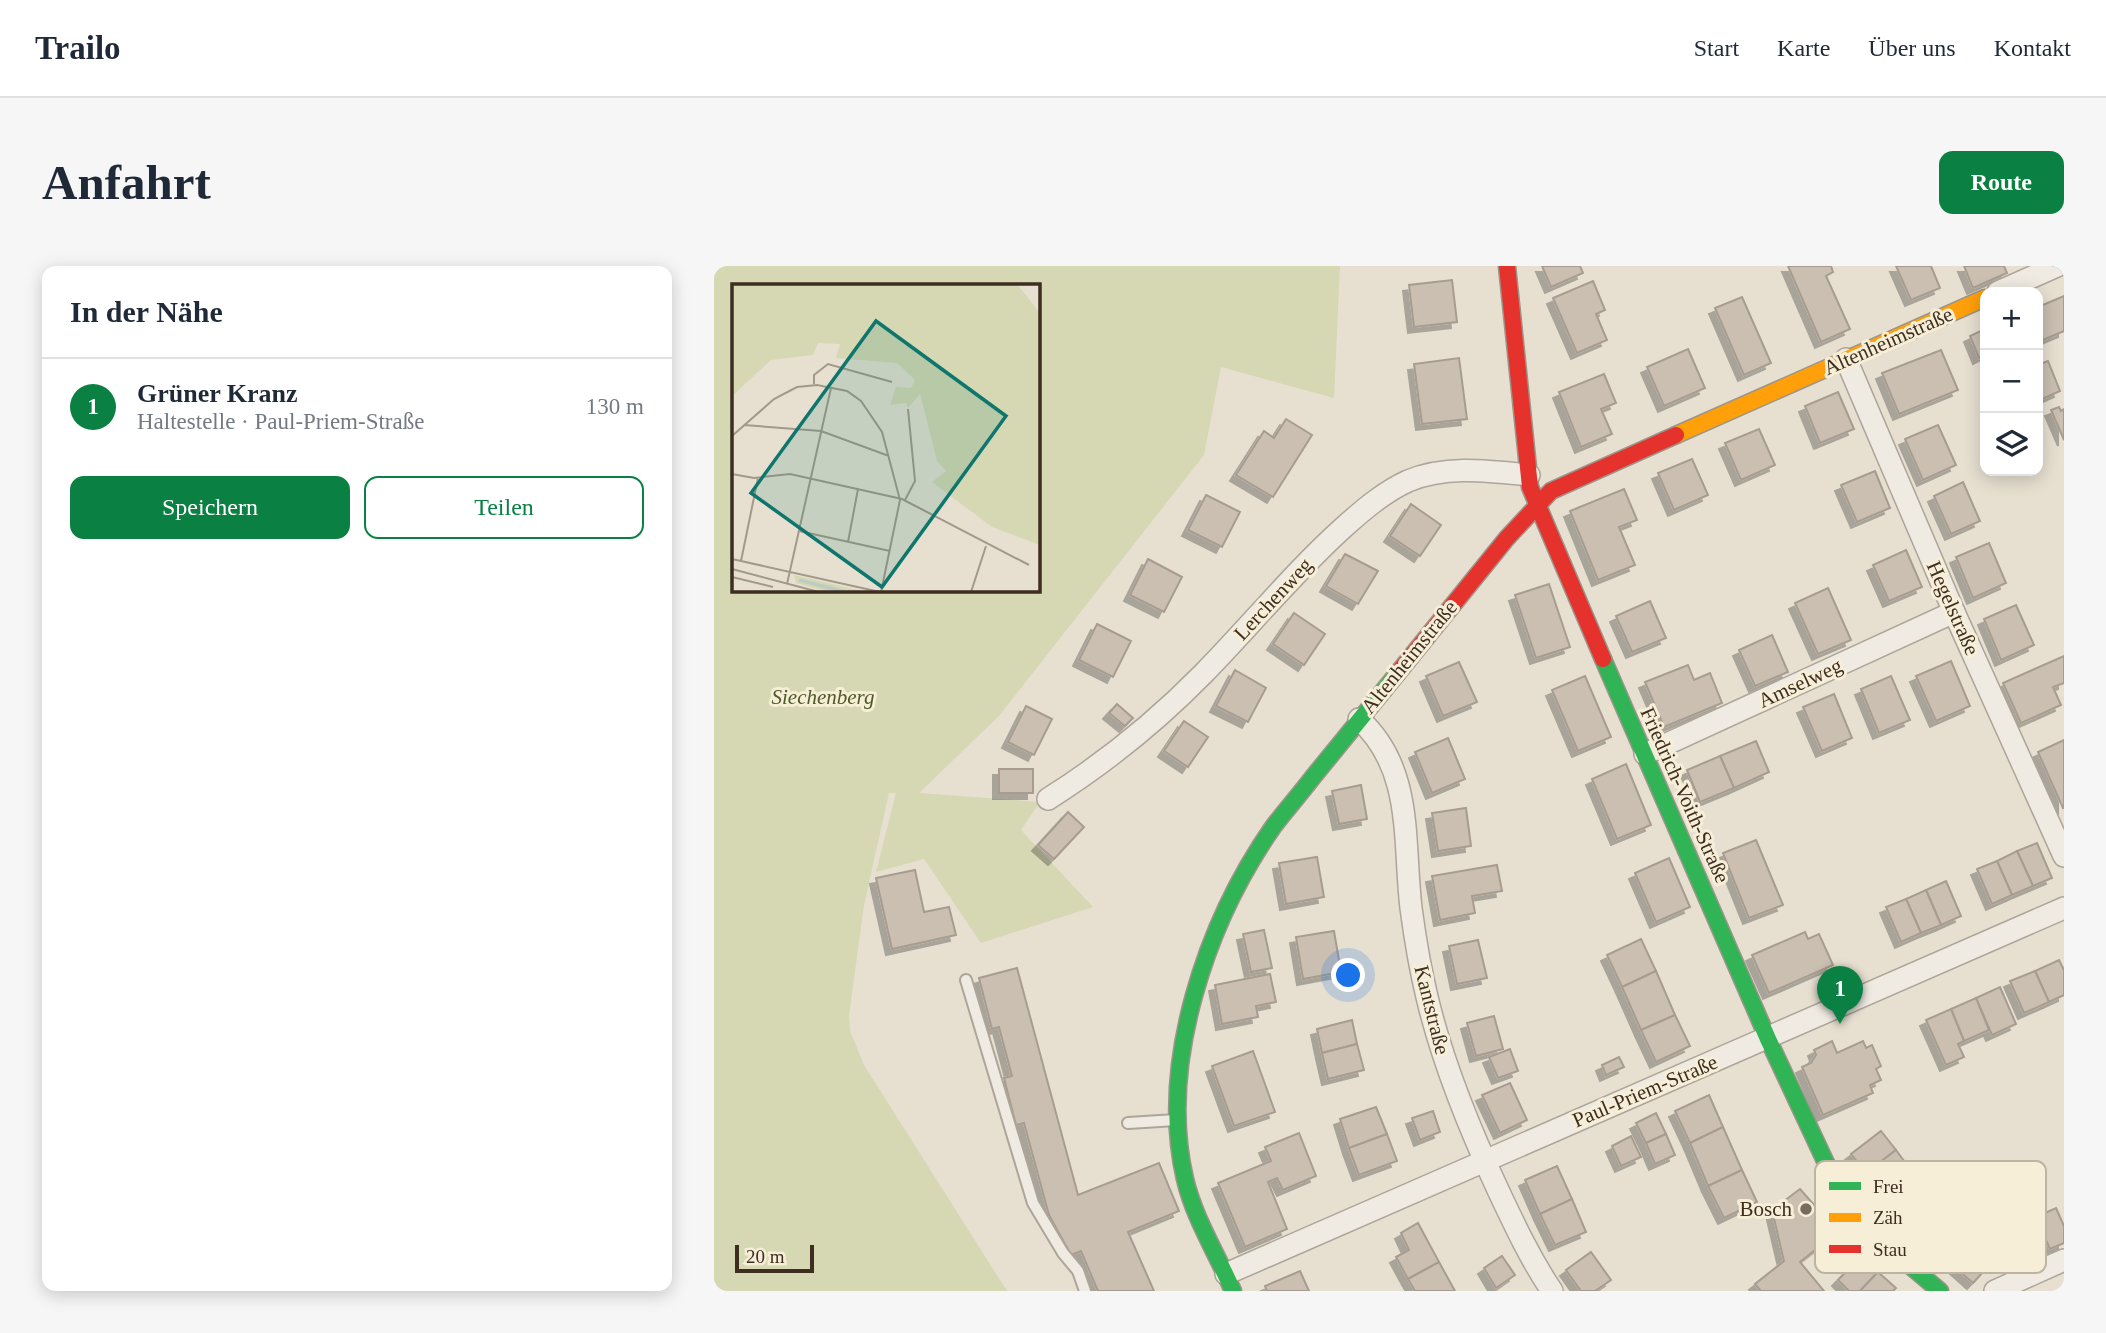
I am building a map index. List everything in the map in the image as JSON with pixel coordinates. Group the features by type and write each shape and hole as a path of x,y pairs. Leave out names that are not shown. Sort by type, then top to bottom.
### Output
{"street":[{"name":"Friedrich-Voith-Straße","path":"1507,266 1529,475 1536,505 1768,1039 1825,1161"},
{"path":"2009,287 2057,266"},
{"name":"Altenheimstraße","path":"1230,1282 1186,1181 1176,1120 1180,1069 1205,963 1226,908 1240,878 1274,826 1536,505 1561,485 1980,300"},
{"name":"Hegelstraße","path":"1846,359 1954,612 2064,856"},
{"name":"Lerchenweg","path":"1048,799 1099,766 1169,708 1325,544 1370,504 1388,492 1428,475 1453,471 1529,475"},
{"name":"Amselweg","path":"1645,754 1954,612"},
{"name":"Kantstraße","path":"1359,719 1380,740 1399,783 1403,801 1411,908 1427,998 1445,1062 1485,1161 1529,1254 1552,1291"},
{"name":"Paul-Priem-Straße","path":"1230,1282 1485,1161 2064,908"},
{"path":"2046,1268 2064,1260"},
{"name":"Friedrich-Voith-Straße","path":"1919,1273 1940,1291"},
{"path":"1995,1291 2035,1273"}],"lane":[{"path":"966,980 1033,1203 1063,1253 1078,1271 1085,1291"},
{"path":"1128,1123 1176,1120"}],"green space":[{"name":"Siechenberg","path":"714,266 1340,266 1334,398 1221,367 1204,455 999,716 919,793 1040,802 1021,830 1093,907 981,943 924,859 876,872 896,793 889,793 864,905 849,1016 850,1031 864,1065 1007,1291 714,1291"}],"building":[{"path":"1542,266 1580,266 1583,273 1551,287"},
{"path":"1788,266 1831,266 1833,272 1826,276 1850,329 1821,342"},
{"path":"1896,266 1931,266 1940,288 1911,300"},
{"path":"1964,266 2004,266 2007,273 1973,288"},
{"path":"1452,280 1457,322 1414,327 1409,285"},
{"path":"1593,281 1605,310 1596,314 1607,340 1577,353 1553,298"},
{"path":"2064,296 2064,331 2043,340 2043,305"},
{"path":"1742,297 1771,363 1744,375 1715,308"},
{"path":"1980,331 1979,358 1970,336"},
{"path":"1688,349 1705,388 1664,406 1647,367"},
{"path":"1941,350 1958,390 1899,414 1882,373"},
{"path":"1459,358 1467,419 1422,424 1414,364"},
{"path":"2048,361 2060,391 2043,399 2043,363"},
{"path":"1604,374 1616,403 1601,409 1612,434 1581,447 1559,392"},
{"path":"1838,392 1854,429 1820,443 1805,406"},
{"path":"2059,407 2061,411 2064,409 2064,440 2051,410"},
{"path":"1286,419 1312,435 1273,497 1236,475 1264,431 1274,438"},
{"path":"1938,425 1956,465 1923,480 1905,439"},
{"path":"1759,429 1775,465 1741,480 1725,443"},
{"path":"1692,459 1708,495 1674,510 1658,473"},
{"path":"1875,471 1890,508 1857,522 1841,485"},
{"path":"1963,482 1980,521 1951,534 1934,496"},
{"path":"1624,489 1637,520 1619,527 1635,565 1598,580 1570,511"},
{"path":"1206,495 1240,512 1222,547 1188,530"},
{"path":"1411,504 1441,525 1420,556 1390,536"},
{"path":"1989,543 2006,583 1973,598 1956,557"},
{"path":"1906,550 1922,587 1889,601 1873,565"},
{"path":"1345,554 1378,571 1358,604 1326,586"},
{"path":"1148,559 1182,577 1164,612 1130,595"},
{"path":"1549,584 1570,647 1536,658 1515,595"},
{"path":"1828,588 1851,640 1818,654 1795,603"},
{"path":"1650,601 1666,638 1632,652 1616,616"},
{"path":"2016,605 2034,645 2001,660 1984,619"},
{"path":"1294,613 1325,634 1304,665 1273,644"},
{"path":"1097,624 1131,641 1113,677 1079,660"},
{"path":"1772,635 1788,672 1755,686 1739,650"},
{"path":"2064,656 2064,683 2053,687 2061,705 2021,723 2003,683"},
{"path":"1951,661 1970,706 1936,721 1916,676"},
{"path":"1459,662 1477,702 1443,716 1426,676"},
{"path":"1688,665 1694,680 1710,673 1722,703 1664,727 1645,682"},
{"path":"1235,670 1266,688 1248,722 1216,706"},
{"path":"1585,676 1611,737 1578,751 1552,690"},
{"path":"1891,676 1910,720 1879,733 1861,689"},
{"path":"1834,694 1852,738 1822,751 1803,707"},
{"path":"1117,704 1133,718 1125,726 1109,713"},
{"path":"1026,706 1052,719 1034,755 1008,742"},
{"path":"1184,721 1208,737 1188,767 1164,751"},
{"path":"1448,738 1465,779 1432,793 1415,752"},
{"path":"2064,740 2064,808 2063,808 2038,752"},
{"path":"1756,741 1769,772 1734,788 1720,756"},
{"path":"1720,756 1734,788 1700,802 1687,770"},
{"path":"1626,764 1651,825 1617,839 1592,779"},
{"path":"999,769 1033,769 1033,793 999,793"},
{"path":"1361,785 1367,819 1339,824 1332,791"},
{"path":"1466,808 1471,846 1438,851 1432,813"},
{"path":"1068,812 1084,827 1054,859 1038,845"},
{"path":"1756,840 1783,905 1749,918 1723,853"},
{"path":"2037,843 2052,878 2033,886 2017,851"},
{"path":"2017,851 2033,886 2012,895 1997,861"},
{"path":"1317,857 1324,897 1286,904 1279,863"},
{"path":"1669,858 1690,907 1656,922 1635,873"},
{"path":"1997,861 2012,895 1992,904 1977,869"},
{"path":"1497,865 1502,891 1472,896 1475,913 1440,920 1432,876"},
{"path":"915,870 924,912 949,907 956,935 892,949 876,878"},
{"path":"1946,881 1961,916 1941,925 1926,890"},
{"path":"1926,890 1941,925 1921,933 1906,899"},
{"path":"1906,899 1921,933 1901,942 1886,907"},
{"path":"1264,930 1272,968 1251,972 1243,934"},
{"path":"1334,931 1341,972 1303,979 1296,937"},
{"path":"1805,932 1808,939 1819,934 1833,965 1769,993 1752,955"},
{"path":"1641,939 1656,971 1622,987 1607,955"},
{"path":"1478,940 1487,978 1457,984 1449,946"},
{"path":"2059,960 2064,970 2064,995 2049,1002 2035,971"},
{"path":"1017,968 1078,1195 1159,1163 1179,1211 1128,1232 1154,1291 1098,1291 1081,1251 1071,1255 1049,1215 1024,1123 1016,1125 1004,1078 1012,1076 999,1027 992,1029 979,978"},
{"path":"1656,971 1675,1015 1641,1030 1622,987"},
{"path":"2035,971 2049,1002 2024,1013 2010,981"},
{"path":"1270,974 1276,1002 1256,1006 1258,1017 1222,1024 1215,985"},
{"path":"2000,987 2016,1024 1992,1035 1976,998"},
{"path":"1976,998 1989,1030 1964,1041 1951,1009"},
{"path":"1951,1009 1964,1041 1958,1044 1964,1057 1946,1065 1926,1020"},
{"path":"1675,1015 1690,1046 1656,1062 1641,1030"},
{"path":"1494,1016 1503,1049 1476,1056 1467,1023"},
{"path":"1352,1020 1357,1044 1322,1053 1317,1029"},
{"path":"1832,1041 1837,1053 1863,1041 1866,1048 1872,1045 1881,1066 1876,1069 1881,1080 1870,1085 1873,1093 1823,1115 1802,1067 1811,1063 1816,1055 1814,1050"},
{"path":"1357,1044 1364,1070 1328,1079 1322,1053"},
{"path":"1510,1049 1518,1071 1498,1078 1489,1057"},
{"path":"1253,1051 1275,1112 1234,1126 1212,1066"},
{"path":"1619,1057 1624,1067 1606,1075 1602,1065"},
{"path":"1510,1083 1527,1120 1500,1133 1482,1095"},
{"path":"1709,1095 1723,1127 1690,1143 1675,1111"},
{"path":"1376,1107 1387,1134 1349,1148 1340,1119"},
{"path":"1433,1111 1440,1132 1420,1140 1412,1118"},
{"path":"1656,1113 1666,1134 1646,1143 1636,1123"},
{"path":"1723,1127 1742,1170 1708,1186 1690,1143"},
{"path":"1881,1131 1896,1150 1882,1161 1857,1161 1851,1154"},
{"path":"1299,1133 1316,1176 1283,1190 1277,1178 1268,1182 1287,1229 1245,1247 1218,1183 1271,1161 1265,1147"},
{"path":"1387,1134 1397,1161 1359,1175 1349,1148"},
{"path":"1666,1134 1675,1155 1655,1164 1646,1143"},
{"path":"1631,1136 1641,1157 1621,1166 1612,1146"},
{"path":"1896,1150 1904,1161 1882,1161"},
{"path":"1557,1166 1572,1199 1540,1214 1525,1180"},
{"path":"1742,1170 1757,1202 1724,1218 1708,1186"},
{"path":"1800,1189 1815,1206 1815,1250 1800,1262 1824,1291 1761,1291 1755,1284 1784,1261 1772,1210"},
{"path":"1572,1199 1586,1232 1555,1245 1540,1214"},
{"path":"2056,1208 2064,1226 2064,1243 2050,1249 2046,1240 2046,1212"},
{"path":"1418,1223 1439,1262 1408,1279 1396,1257 1409,1250 1401,1233"},
{"path":"1591,1252 1611,1280 1595,1291 1581,1291 1566,1270"},
{"path":"1502,1256 1515,1275 1496,1288 1484,1268"},
{"path":"1439,1262 1455,1291 1415,1291 1408,1279"},
{"path":"1300,1271 1309,1291 1267,1291 1265,1286"},
{"path":"1845,1273 1877,1273 1860,1291 1849,1291 1838,1280"},
{"path":"1877,1273 1896,1288 1893,1291 1860,1291"},
{"path":"1962,1273 1982,1273 1973,1283"}],"traffic: fast":[{"path":"1603,659 1768,1039 1825,1161"},
{"path":"1233,1291 1189,1193 1178,1134 1178,1088 1194,995 1228,906 1273,827 1397,674"},
{"path":"1919,1273 1940,1291"}],"traffic: slow":[{"path":"1676,435 1980,300"}],"traffic: jam":[{"path":"1507,266 1530,487 1603,659"},
{"path":"1397,674 1507,538 1551,491 1676,435"}],"place":[{"name":"Grüner Kranz","path":"1840,1024"},
{"name":"Bosch","path":"1806,1209"}]}
